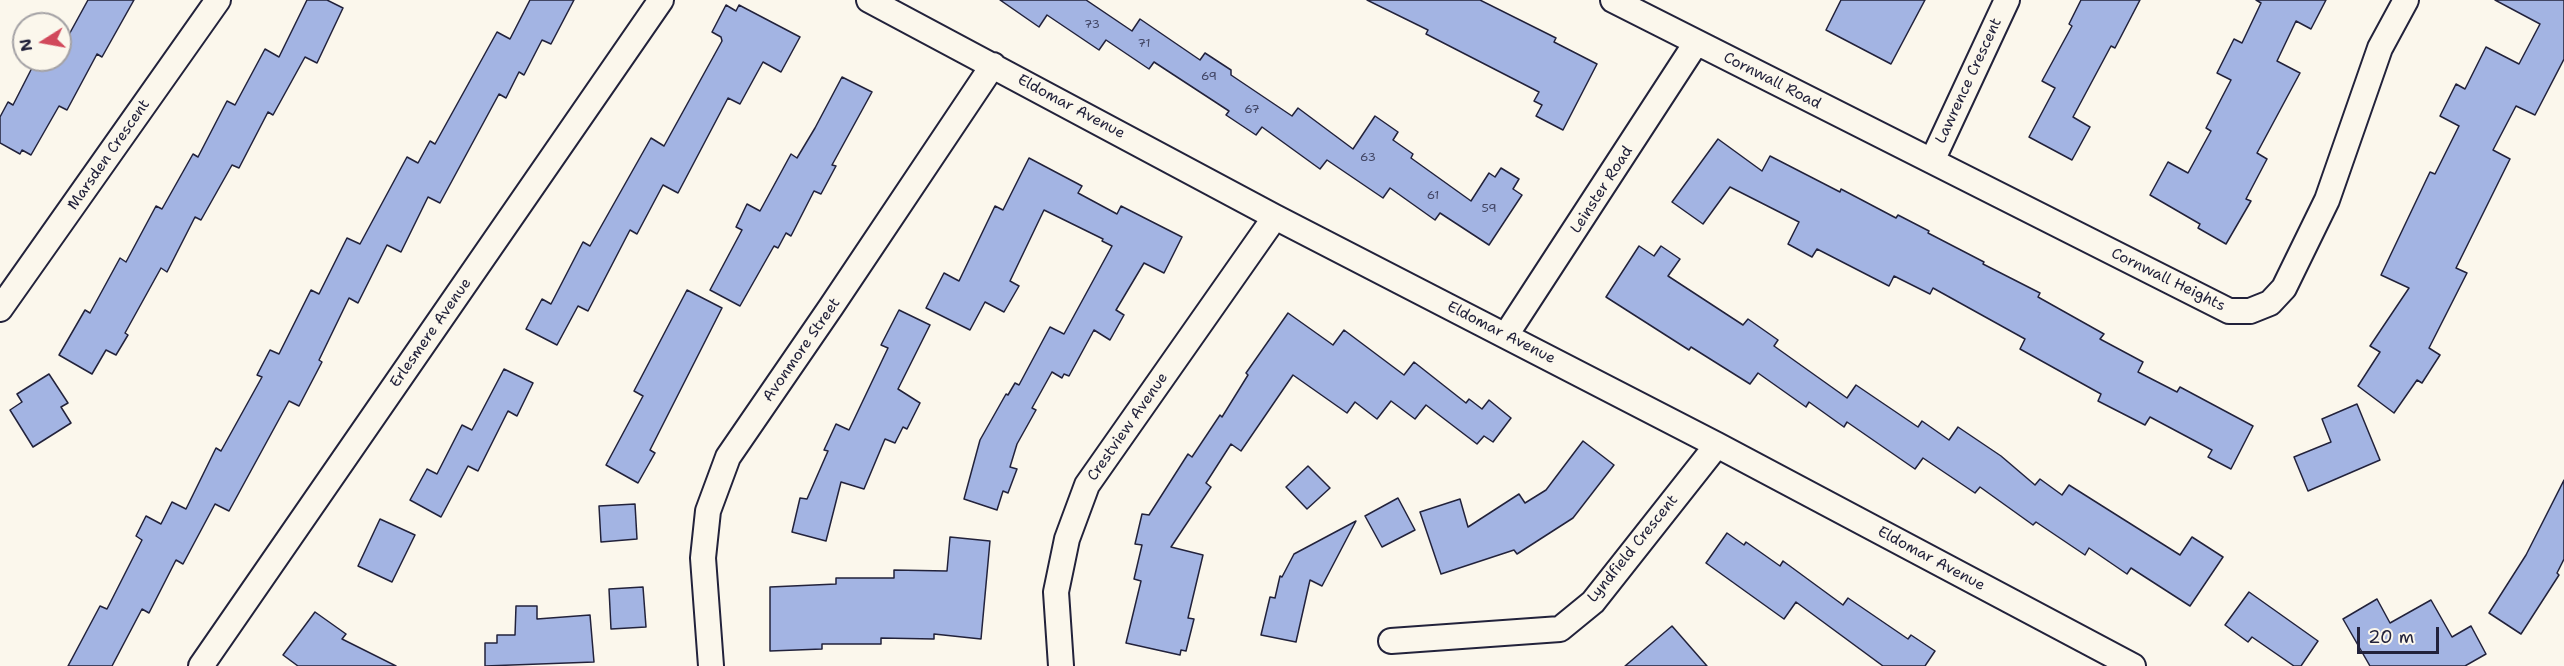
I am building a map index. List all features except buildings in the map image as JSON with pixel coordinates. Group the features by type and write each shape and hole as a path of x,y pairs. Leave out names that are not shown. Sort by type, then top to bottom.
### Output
{"street":[{"name":"Marsden Crescent","path":"0,309 218,0"},
{"name":"Erlesmere Avenue","path":"201,666 661,0"},
{"name":"Eldomar Avenue","path":"869,0 1275,217 1717,445 2133,666"},
{"name":"Cornwall Road","path":"1613,0 1932,161"},
{"name":"Lawrence Crescent","path":"1932,161 2007,0"},
{"name":"Cornwall Heights","path":"1932,161 2229,311 2250,311 2270,303 2289,279 2327,200 2380,48 2406,0"},
{"name":"Leinster Road","path":"1506,335 1696,43"},
{"name":"Avonmore Street","path":"711,666 704,558 708,511 728,457 993,65"},
{"name":"Crestview Avenue","path":"1061,666 1056,592 1067,539 1087,486 1275,217"},
{"name":"Lyndfield Crescent","path":"1391,641 1560,628 1593,602 1717,445"}]}
